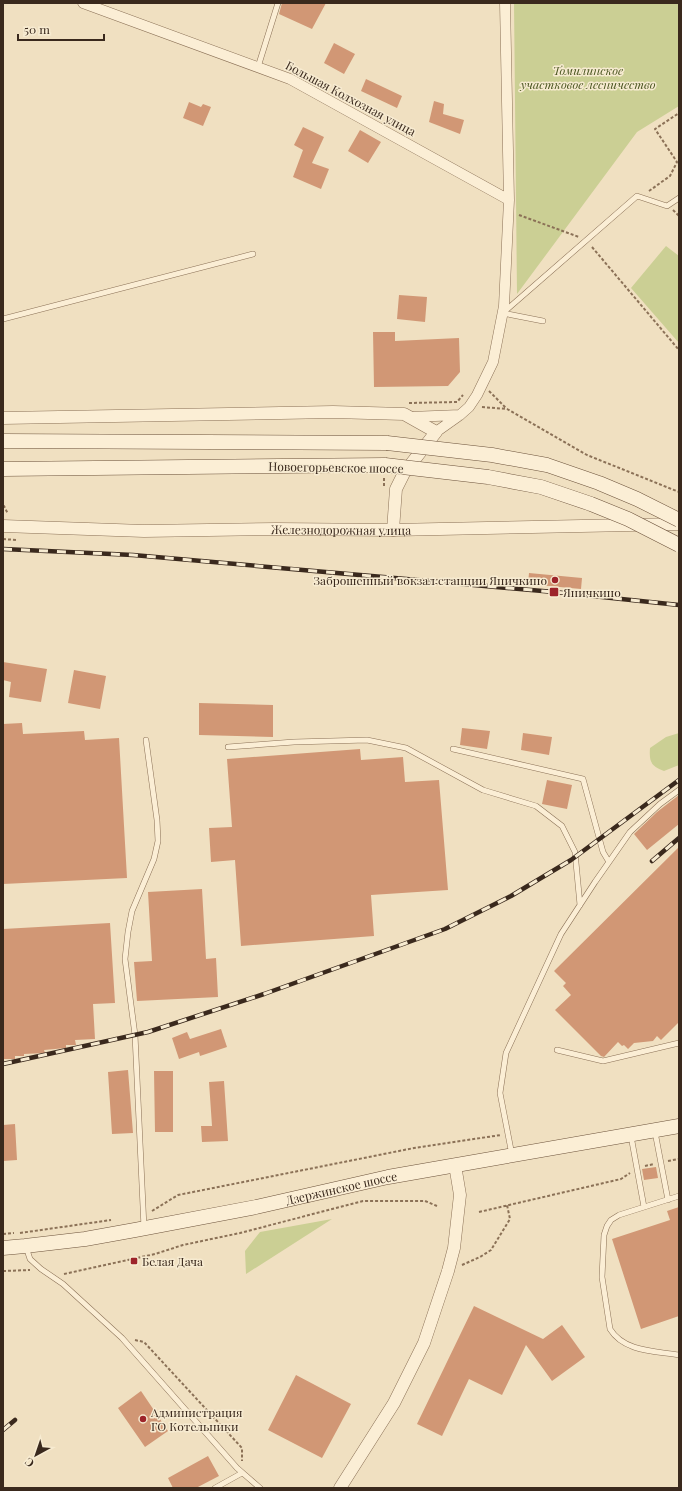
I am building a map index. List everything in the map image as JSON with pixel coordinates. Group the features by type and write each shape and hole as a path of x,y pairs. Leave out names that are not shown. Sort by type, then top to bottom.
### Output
{"main road":[{"name":"Новоегорьевское шоссе","path":"3,441 387,443 492,455 547,466 598,483 637,499 679,520"},
{"name":"Новоегорьевское шоссе","path":"6,470 385,466 488,477 541,487 591,504 628,519 679,545"},
{"name":"Дзержинское шоссе","path":"3,1248 85,1239 143,1222 256,1207 388,1178 679,1126"}],"street":[{"name":"Большая Колхозная улица","path":"83,3 290,79 509,200"},
{"path":"393,530 396,489 404,473 436,432 469,407 493,362 502,313 509,200 505,3"},
{"path":"3,418 333,412 404,414 436,432"},
{"path":"410,417 460,415"},
{"name":"Железнодорожная улица","path":"3,522 9,526 144,531 268,529 393,530 679,524"},
{"path":"340,1488 394,1403 424,1343 448,1271 454,1248 460,1195 455,1166"}],"lane":[{"path":"258,67 278,3"},
{"path":"502,313 637,196 667,206 679,198"},
{"path":"3,319 253,254"},
{"path":"502,313 543,321"},
{"path":"143,1222 135,1035 125,959 132,911 154,859 158,841 157,820 146,740"},
{"path":"228,748 294,742 367,740 406,748 483,790 536,806 562,826 575,852 580,905"},
{"path":"453,748 583,779 603,852 609,862"},
{"path":"512,1156 500,1092 506,1053 561,934 580,905 630,832 660,804 679,790"},
{"path":"557,1050 603,1061 679,1043"},
{"path":"654,1131 668,1200"},
{"path":"630,1135 644,1207"},
{"path":"679,1196 619,1215 611,1220 604,1235 602,1277 610,1328 614,1336 628,1346 679,1355"},
{"path":"25,1246 30,1259 41,1269 63,1284 122,1338 242,1473 260,1488"},
{"path":"215,1488 242,1473"}],"path":[{"path":"650,192 670,176 676,162 655,129 679,113"},
{"path":"508,212 586,240 679,350"},
{"path":"482,384 507,409 587,456 679,492"},
{"path":"469,407 507,409"},
{"path":"143,1222 178,1195 414,1148 508,1134"},
{"path":"479,1212 621,1179 641,1166 679,1159"},
{"path":"3,1271 41,1269 66,1274 154,1254 183,1245 240,1233 363,1201 425,1201 437,1206"},
{"path":"448,1271 480,1257 491,1250 510,1219 507,1205"},
{"path":"3,1234 112,1220"},
{"path":"122,1338 144,1342 242,1448 242,1473"}],"green space":[{"name":"Томилинское участковое лесничество","path":"514,3 679,3 679,106 637,132 517,294"},
{"path":"666,246 679,256 679,343 631,288"},
{"path":"679,733 679,765 664,771 656,767 652,763 650,757 650,748 666,737"},
{"path":"332,1219 246,1274 245,1251 260,1232"}],"building":[{"path":"282,3 326,3 312,29 279,14"},
{"path":"334,43 355,54 344,74 324,63"},
{"path":"366,79 402,96 397,108 361,91"},
{"path":"434,101 444,104 443,114 464,120 460,134 429,122"},
{"path":"189,102 201,107 203,104 211,107 203,126 183,118"},
{"path":"303,127 324,137 312,163 329,169 321,189 293,177 303,150 294,145"},
{"path":"360,130 381,142 368,163 348,151"},
{"path":"399,295 427,297 425,322 397,319"},
{"path":"373,332 395,332 395,341 459,338 460,372 448,386 374,387"},
{"name":"Заброшенный вокзал станции Яничкино","path":"529,573 582,578 581,589 528,584"},
{"path":"3,662 47,669 41,702 9,697 11,682 3,680"},
{"path":"74,670 106,676 100,709 68,703"},
{"path":"199,703 273,705 273,737 199,735"},
{"path":"22,723 23,734 84,731 85,740 119,738 127,878 3,884 3,724"},
{"path":"462,728 490,731 487,749 460,745"},
{"path":"523,733 552,737 549,755 521,750"},
{"path":"360,749 361,760 403,757 405,782 439,780 448,890 371,895 374,936 241,946 235,860 211,862 209,828 232,827 227,759"},
{"path":"547,780 572,785 567,809 542,804"},
{"path":"679,795 679,824 647,850 634,834 657,812"},
{"path":"679,847 679,1022 661,1040 657,1036 653,1041 634,1043 628,1049 618,1042 604,1057 601,1056 555,1010 571,995 563,986 566,983 554,971"},
{"path":"202,889 206,959 216,958 218,997 137,1001 134,962 152,961 148,892"},
{"path":"110,923 115,1003 93,1004 95,1039 75,1040 76,1045 66,1045 66,1048 44,1050 45,1053 24,1054 24,1056 15,1056 15,1059 3,1059 3,929"},
{"path":"221,1029 227,1047 200,1056 199,1052 179,1059 172,1038 187,1032 190,1039"},
{"path":"128,1070 133,1133 112,1134 108,1072"},
{"path":"154,1071 173,1071 173,1132 155,1132"},
{"path":"224,1081 228,1141 202,1142 201,1126 212,1126 209,1082"},
{"path":"15,1124 17,1160 3,1161 3,1125"},
{"path":"656,1167 658,1178 644,1180 642,1169"},
{"path":"679,1207 679,1316 641,1329 612,1239 670,1220 667,1211"},
{"path":"474,1306 543,1339 562,1325 585,1357 552,1381 526,1345 502,1395 469,1379 442,1436 417,1424"},
{"path":"296,1375 351,1404 322,1458 268,1430"},
{"name":"Администрация ГО Котельники","path":"141,1391 168,1431 145,1447 118,1408"},
{"path":"208,1456 219,1476 196,1488 173,1488 168,1478"}],"railway":[{"path":"3,549 133,555 554,592 679,605"},
{"path":"3,1064 148,1032 264,994 445,929 511,896 571,860 679,780"},
{"path":"652,861 679,838"},
{"path":"3,1430 15,1420"}],"place":[{"name":"Заброшенный вокзал станции Яничкино","path":"555,580"},
{"name":"Яничкино","path":"554,592"},
{"name":"Белая Дача","path":"134,1261"},
{"name":"Администрация ГО Котельники","path":"143,1419"}]}
